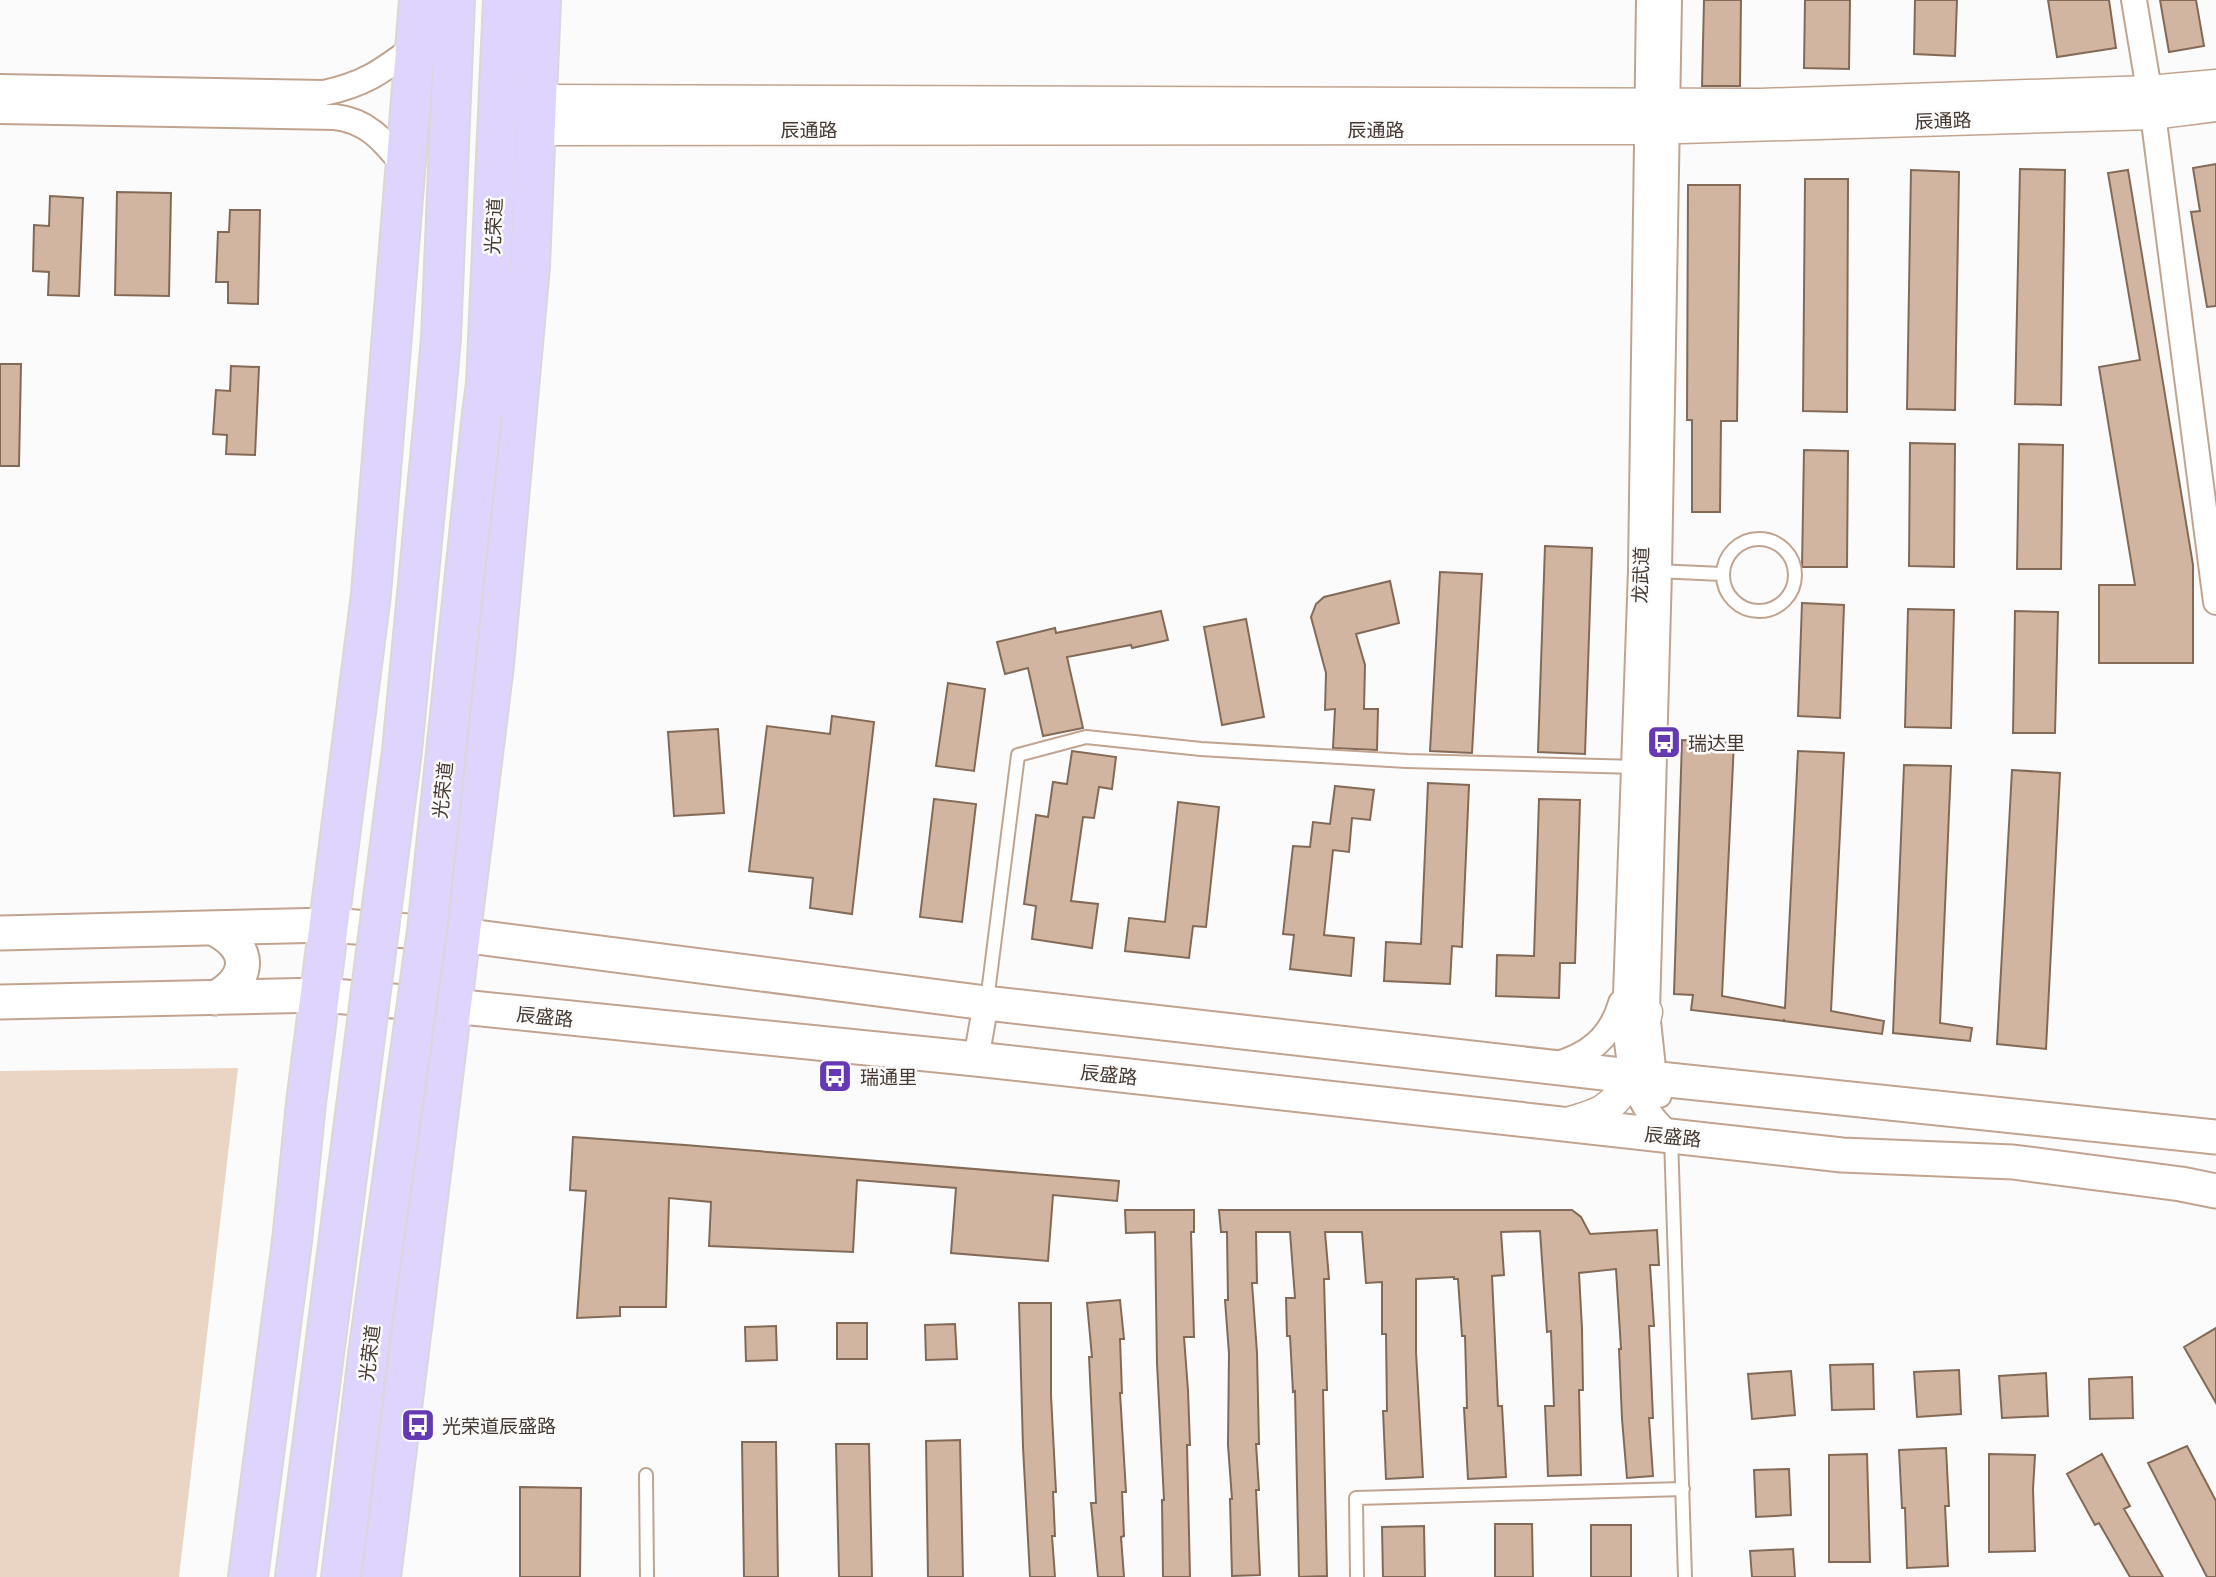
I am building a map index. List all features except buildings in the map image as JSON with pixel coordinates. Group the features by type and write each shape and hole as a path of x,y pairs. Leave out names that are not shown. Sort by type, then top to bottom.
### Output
{"main road":[{"path":"248,1577 371,594 419,0"},
{"path":"295,1577 402,751 442,325 455,0"},
{"name":"光荣道","path":"341,1577 369,1347 427,931 482,414 503,0"},
{"path":"380,1577 494,665 530,266 541,0"},
{"path":"0,933 330,925 461,936 986,1003 1642,1077 2216,1137"},
{"path":"213,928 237,944 242,959 242,969 235,983 228,992 215,998"},
{"name":"辰盛路","path":"0,1002 321,995 452,1006 976,1059 1842,1156 2013,1163 2181,1184 2216,1191"}],"street":[{"name":"龙武道","path":"1649,0 1658,116 1650,570 1643,768 1625,989 1625,1023 1658,1125 1671,1136"},
{"path":"1658,116 1669,0"},
{"path":"2134,0 2151,102 2216,602"},
{"path":"0,87 324,93 352,87 382,72 416,46"},
{"name":"辰通路","path":"2151,102 2216,85"},
{"name":"辰通路","path":"536,115 1658,116 2151,102 2216,106"},
{"path":"0,111 352,119 369,128 407,169"},
{"path":"1561,1125 1602,1110 1642,1077 1647,1012 1643,768"},
{"path":"1547,1066 1581,1056 1605,1038 1618,1012 1625,989"},
{"path":"976,1059 986,1003"}],"lane":[{"path":"1761,538 1783,547 1795,567 1796,578 1785,601 1775,608 1750,611 1739,606 1730,597 1724,586 1722,573 1730,552 1750,539 1761,538"},
{"path":"1650,570 1722,573"},
{"path":"986,1003 1018,755 1086,737 1201,749 1393,760 1643,768"},
{"path":"1671,1136 1685,1577"},
{"path":"646,1475 647,1577"},
{"path":"1357,1577 1356,1498 1683,1489"}],"shaded area":[{"path":"238,1068 179,1577 0,1577 0,1071"}],"place":[{"name":"瑞达里","path":"1664,742"},
{"name":"瑞通里","path":"835,1076"},
{"name":"光荣道辰盛路","path":"418,1425"}]}
